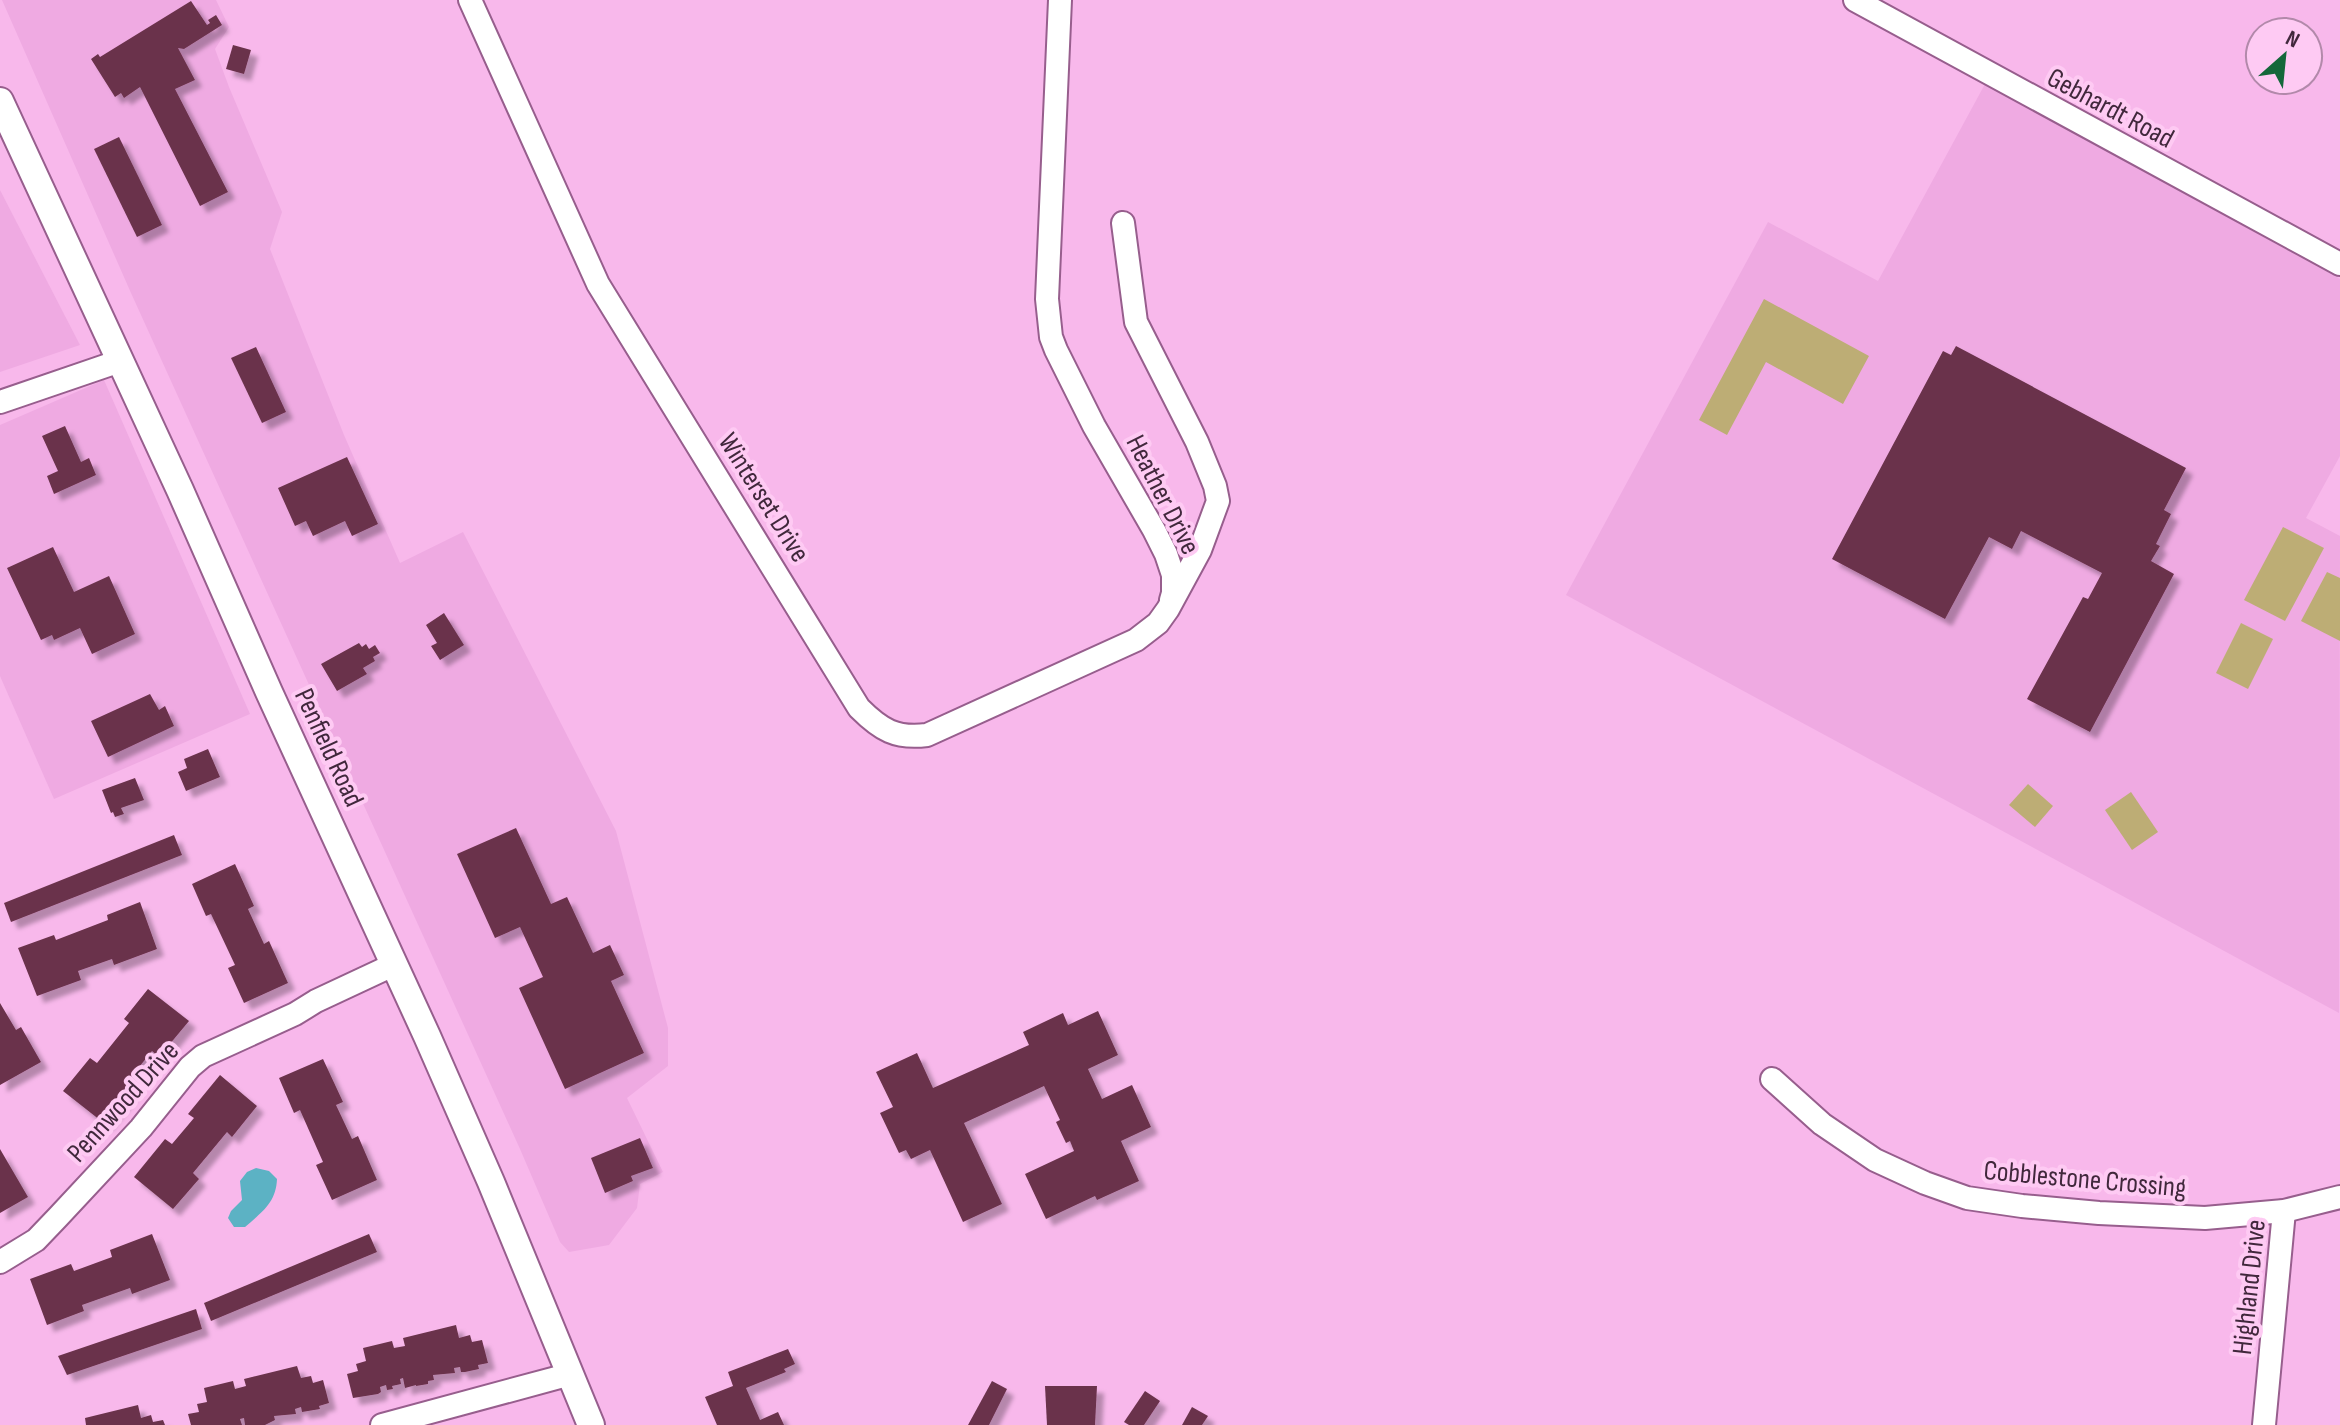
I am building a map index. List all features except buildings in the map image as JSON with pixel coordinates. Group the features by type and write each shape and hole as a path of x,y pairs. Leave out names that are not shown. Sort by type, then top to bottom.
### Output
{"street":[{"name":"Winterset Drive","path":"470,0 598,284 859,708 874,723 891,733 909,737 927,735 1136,640 1158,623 1168,609"},
{"name":"Heather Drive","path":"1060,0 1047,299 1051,337 1094,426 1166,554 1173,575 1173,593 1168,609"},
{"name":"Gebhardt Road","path":"1855,0 2340,264"},
{"name":"Penfield Road","path":"0,101 180,490 489,1176 591,1425"},
{"name":"Heather Drive","path":"1123,223 1136,322 1197,442 1218,501 1200,550 1168,609"},
{"path":"0,402 120,361"},
{"name":"Pennwood Drive","path":"0,1262 36,1240 141,1128 190,1067 203,1056 393,965"},
{"name":"Cobblestone Crossing","path":"1772,1079 1822,1124 1875,1160 1967,1198 2114,1214 2205,1218 2284,1211"},
{"name":"Highland Drive","path":"2264,1425 2284,1211 2340,1197"},
{"path":"382,1425 571,1374"}],"shaded area":[{"path":"2,0 216,0 229,27 215,49 282,212 270,249 344,435 400,563 463,532 616,831 668,1028 668,1066 627,1098 663,1172 640,1184 637,1208 609,1245 569,1252 560,1242 131,293"},
{"path":"1985,84 2340,279 2340,456 2306,518 2340,536 2339,1013 1566,595 1768,222 1878,281"},
{"path":"0,190 80,345 0,372"},
{"path":"1764,299 1869,356 1843,404 1766,362 1727,435 1699,420"},
{"path":"104,380 250,714 54,799 0,676 0,425"},
{"path":"2283,527 2324,548 2285,621 2244,600"},
{"path":"2327,572 2340,578 2340,641 2301,621"},
{"path":"2241,623 2273,639 2248,689 2216,673"},
{"path":"2028,784 2053,806 2035,827 2009,805"},
{"path":"2131,792 2158,832 2132,850 2105,810"},
{"path":"256,1168 269,1171 277,1179 274,1195 245,1227 234,1227 228,1218 242,1200 240,1181 247,1172"}]}
